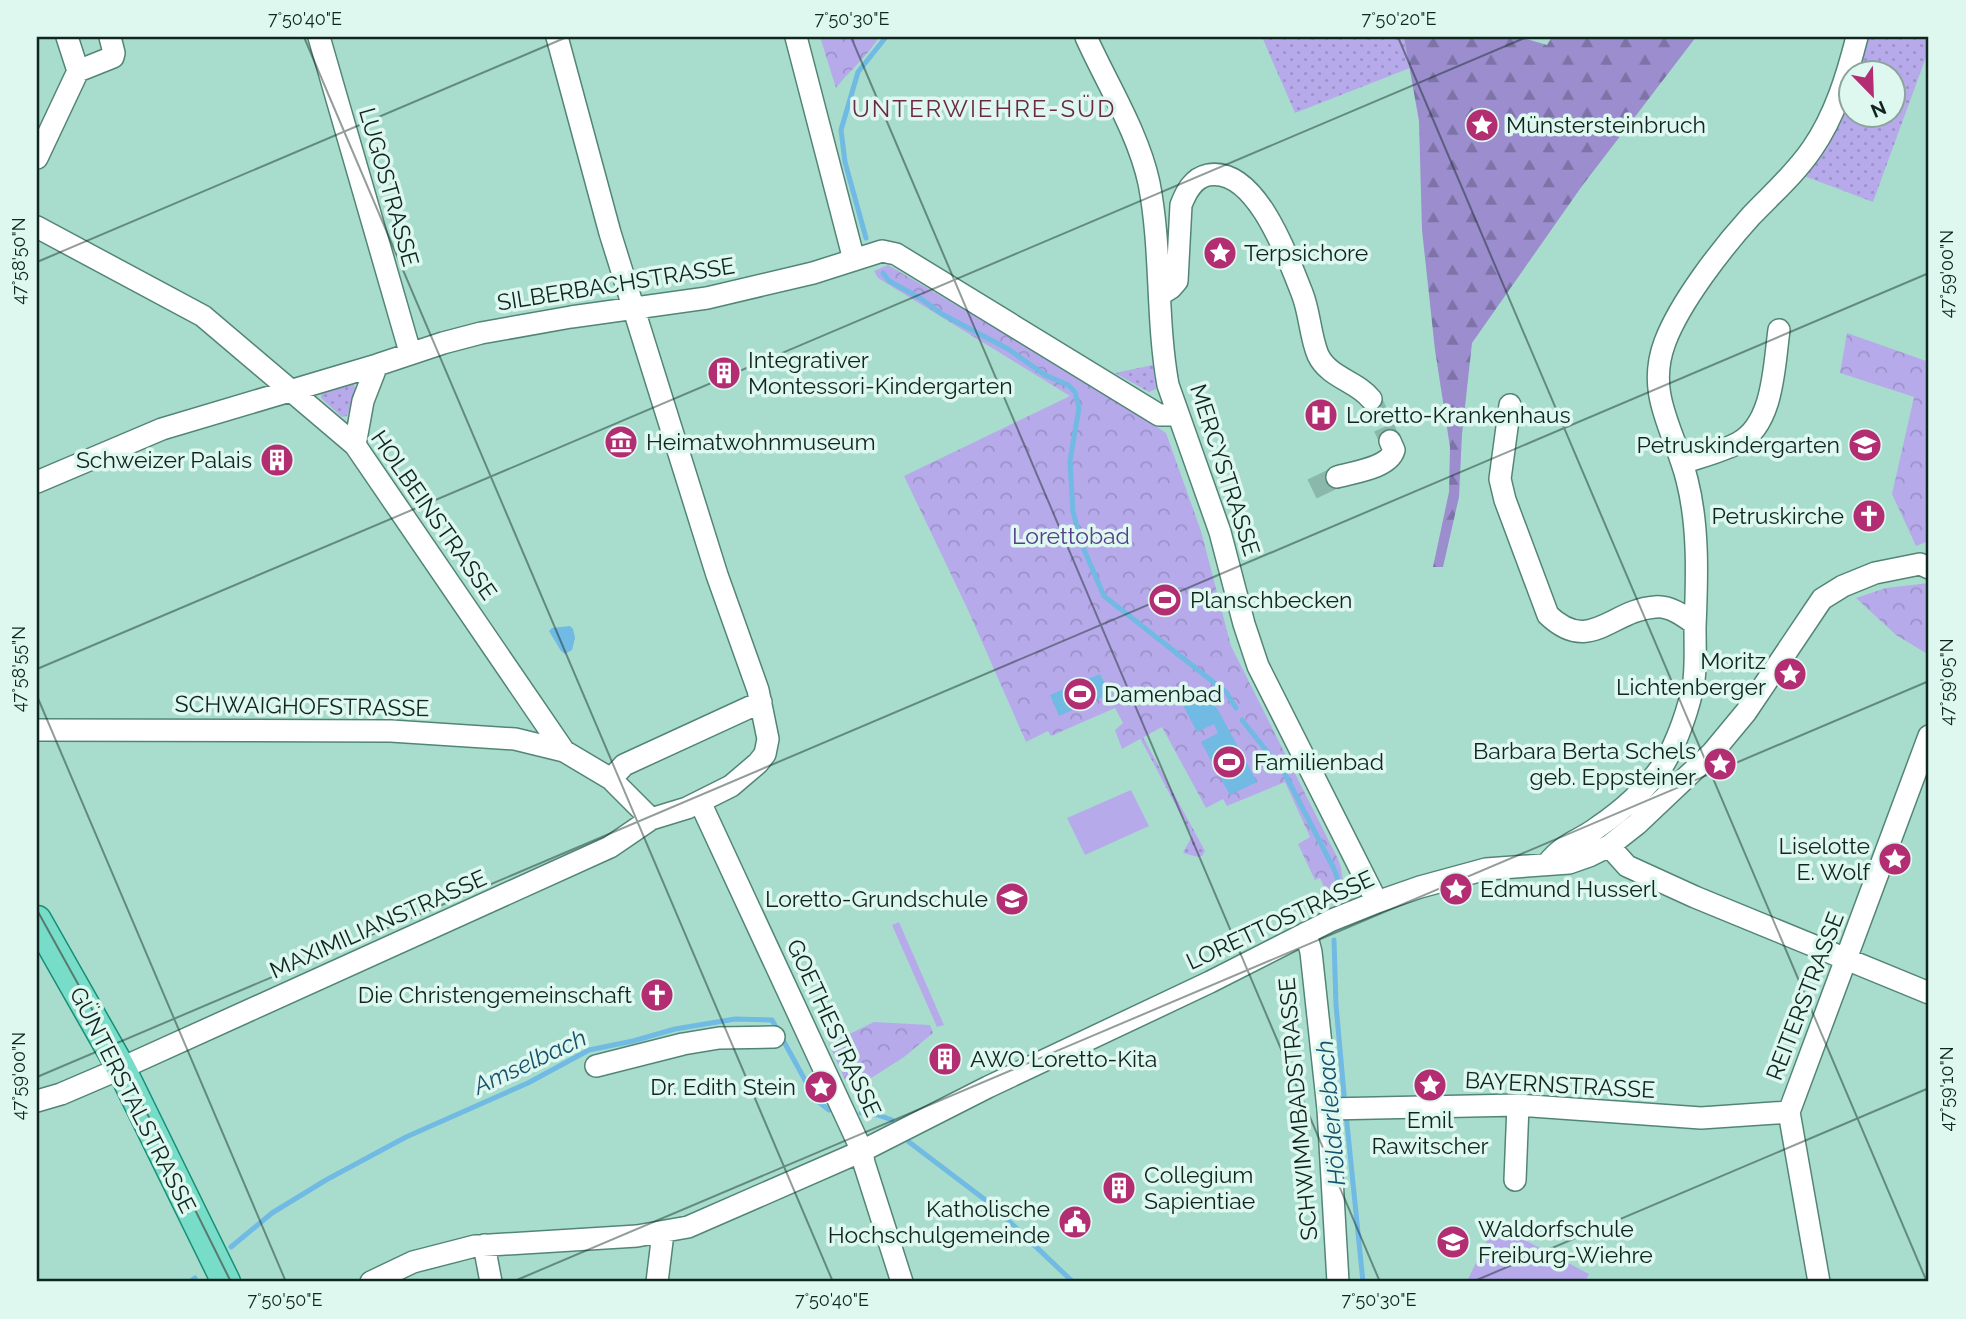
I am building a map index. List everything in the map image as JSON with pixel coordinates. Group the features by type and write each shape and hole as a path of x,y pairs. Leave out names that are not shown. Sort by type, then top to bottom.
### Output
{"main road":[{"name":"GÜNTERSTALSTRASSE","path":"37,920 121,1068 226,1282"}],"street":[{"path":"67,37 78,71"},
{"path":"37,158 78,71 113,57 110,37"},
{"name":"LUGOSTRASSE","path":"319,37 410,352"},
{"path":"557,37 610,233 717,575 761,702 624,765 611,779"},
{"path":"796,37 867,256 896,254 1159,415 1178,415"},
{"name":"MERCYSTRASSE","path":"1086,37 1129,128 1146,172 1157,252 1164,363 1168,385 1220,532 1258,666 1377,902"},
{"path":"1548,864 1560,849 1597,828 1647,786 1665,762 1687,710 1694,679 1697,588 1693,509 1682,463 1663,412 1657,383 1658,365 1665,340 1714,261 1750,218 1789,178 1826,127 1841,90 1854,38"},
{"path":"1160,295 1177,281 1181,205 1190,186 1202,176 1212,174 1236,182 1257,198 1307,296 1318,356 1329,369 1371,399"},
{"name":"HOLBEINSTRASSE","path":"37,227 202,316 355,445 564,751 611,779 651,819"},
{"name":"SILBERBACHSTRASSE","path":"37,482 162,429 377,365 410,352 481,333 729,293 867,256"},
{"path":"1682,463 1740,442 1758,426 1767,407 1779,330"},
{"path":"355,445 363,401 377,365"},
{"path":"1510,405 1500,479 1505,500 1548,615 1559,625 1578,633 1592,630 1636,611 1658,606 1681,613 1695,624"},
{"path":"1337,477 1385,462 1392,457 1394,450 1390,441"},
{"name":"LORETTOSTRASSE","path":"371,1282 413,1262 451,1250 484,1245 663,1233 688,1227 862,1151 1306,933 1377,902 1486,869 1569,863 1589,856 1609,846 1681,785 1717,748 1746,712 1822,599 1843,586 1875,573 1926,562"},
{"name":"MAXIMILIANSTRASSE","path":"37,1101 61,1094 121,1068 610,847 651,819 700,802 731,786 751,771 765,754 768,739 761,702"},
{"name":"SCHWAIGHOFSTRASSE","path":"37,730 391,731 515,739 564,751"},
{"name":"REITERSTRASSE","path":"1819,1282 1789,1112 1929,736"},
{"name":"GOETHESTRASSE","path":"700,802 862,1151 902,1282"},
{"path":"1609,846 1627,866 1695,897 1929,993"},
{"name":"SCHWIMMBADSTRASSE","path":"1306,933 1341,1108 1338,1282"},
{"path":"596,1066 683,1044 719,1038 774,1037"},
{"path":"1516,1180 1518,1105"},
{"name":"BAYERNSTRASSE","path":"1341,1108 1518,1105 1701,1118 1789,1112"},
{"path":"657,1282 663,1233"},
{"path":"484,1245 491,1282"}],"green space":[{"path":"820,37 879,37 836,88"},
{"path":"1262,37 1404,37 1410,68 1295,113"},
{"path":"1404,37 1520,37 1547,45 1552,37 1696,37 1582,186 1472,343 1462,434 1459,497 1443,567 1433,567 1449,492 1450,447 1435,350 1422,230 1419,121"},
{"path":"1864,37 1929,37 1929,49 1906,112 1906,60 1858,60"},
{"path":"1836,113 1836,130 1899,130 1873,202 1804,176"},
{"name":"Lorettobad","path":"888,265 1099,389 1166,433 1201,531 1231,646 1337,857 1345,899 1332,905 1320,878 1315,880 1298,844 1310,837 1285,782 1227,806 1223,799 1206,808 1162,727 1122,749 1115,730 1123,723 1115,708 1051,736 1048,731 1026,742 968,610 904,476 1070,396 878,278 874,271"},
{"path":"1847,333 1929,362 1929,541 1916,546 1892,494 1914,397 1840,373"},
{"path":"1153,365 1156,389 1149,392 1115,373"},
{"path":"353,382 356,391 347,416 342,417 321,398 321,391"},
{"path":"1929,583 1929,655 1896,635 1856,598 1886,588"},
{"path":"1143,737 1205,851 1202,856 1183,853 1192,836 1140,738"},
{"path":"1131,790 1149,826 1085,855 1067,818"},
{"path":"899,922 944,1025 937,1027 892,925"},
{"path":"874,1022 930,1025 933,1033 904,1057 854,1089 850,1081 846,1082 829,1044"},
{"path":"1495,1224 1589,1274 1585,1282 1475,1282 1468,1279"}],"water":[{"path":"570,626 575,638 572,650 565,654 549,631 552,628"},
{"name":"Damenbad","path":"1100,674 1110,694 1059,716 1050,695"},
{"name":"Familienbad","path":"1192,689 1217,708 1257,782 1230,795 1201,742 1218,733 1214,724 1197,732 1178,696"}],"waterway":[{"name":"Hölderlebach","path":"866,238 845,162 841,130 858,72 886,37"},
{"name":"Hölderlebach","path":"883,273 889,281 942,314 1008,349 1045,375 1068,385 1075,392 1079,408 1070,461 1073,512 1082,545 1104,596 1226,692 1236,708"},
{"name":"Hölderlebach","path":"1242,720 1285,774 1335,871 1341,900"},
{"name":"Hölderlebach","path":"1334,940 1336,1005 1345,1105"},
{"name":"Amselbach","path":"231,1247 272,1213 406,1137 528,1083 589,1050 675,1029 735,1019 772,1020 816,1100 829,1110"},
{"name":"Amselbach","path":"861,1113 892,1120"},
{"name":"Hölderlebach","path":"1346,1114 1363,1282"},
{"name":"Amselbach","path":"909,1142 992,1205 1073,1282"},
{"name":"Amselbach","path":"190,1282 195,1278"}],"tunnel":[{"path":"1371,399 1390,441"},
{"path":"1312,489 1337,477"}],"tram line":[{"path":"37,910 124,1067 231,1282"}],"place":[{"name":"Münstersteinbruch","path":"1482,125"},
{"name":"Terpsichore","path":"1220,253"},
{"name":"Integrativer Montessori-Kindergarten","path":"724,373"},
{"name":"Loretto-Krankenhaus","path":"1321,415"},
{"name":"Heimatwohnmuseum","path":"621,442"},
{"name":"Petruskindergarten","path":"1865,445"},
{"name":"Schweizer Palais","path":"277,460"},
{"name":"Petruskirche","path":"1869,516"},
{"name":"Planschbecken","path":"1165,600"},
{"name":"Moritz Lichtenberger","path":"1790,674"},
{"name":"Damenbad","path":"1080,694"},
{"name":"Familienbad","path":"1229,762"},
{"name":"Barbara Berta Schels geb. Eppsteiner","path":"1720,764"},
{"name":"Liselotte E. Wolf","path":"1895,859"},
{"name":"Edmund Husserl","path":"1456,889"},
{"name":"Loretto-Grundschule","path":"1012,899"},
{"name":"Die Christengemeinschaft","path":"657,995"},
{"name":"AWO Loretto-Kita","path":"945,1059"},
{"name":"Emil Rawitscher","path":"1430,1085"},
{"name":"Dr. Edith Stein","path":"821,1087"},
{"name":"Collegium Sapientiae","path":"1119,1188"},
{"name":"Katholische Hochschulgemeinde","path":"1075,1222"},
{"name":"Waldorfschule Freiburg-Wiehre","path":"1453,1242"}],"district":[{"name":"UNTERWIEHRE-SÜD","path":"984,109"}]}
